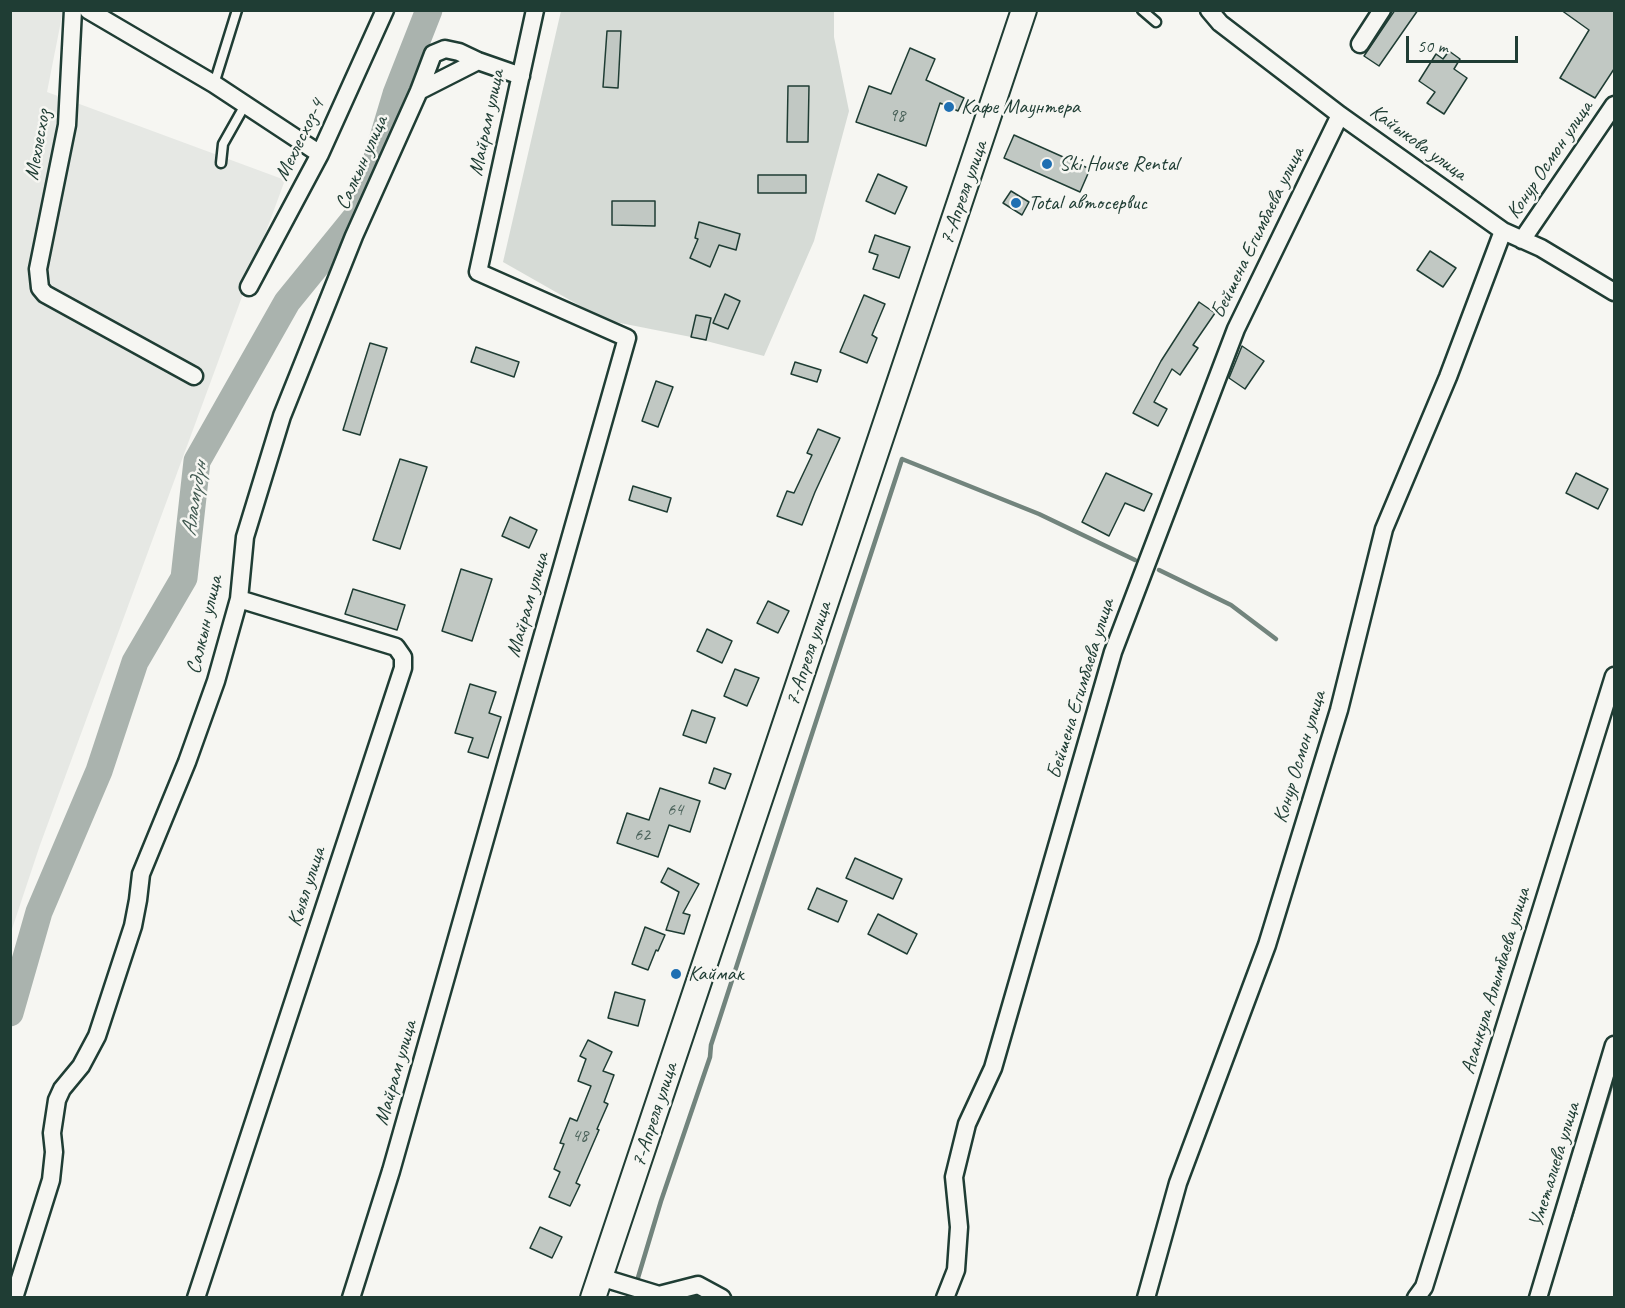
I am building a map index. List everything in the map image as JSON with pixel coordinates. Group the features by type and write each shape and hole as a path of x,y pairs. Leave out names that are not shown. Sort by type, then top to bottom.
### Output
{"main road":[{"name":"7-Апреля улица","path":"597,1287 1024,10"}],"street":[{"name":"Мехлесхоз","path":"73,10 67,125 38,269 40,288 45,294 194,376"},
{"path":"88,10 214,84 320,154"},
{"name":"Мехлесхоз-4","path":"249,287 320,154 385,10"},
{"name":"Майрам улица","path":"351,1298 391,1171 627,338 478,272 535,10"},
{"name":"Кайыкова улица","path":"1209,10 1220,22 1340,115 1503,231 1541,248 1614,292"},
{"path":"1360,44 1382,10"},
{"name":"Салкын улица","path":"14,1298 51,1180 54,1152 52,1133 57,1100 62,1089 81,1066 97,1036 133,926 141,874 204,719 239,599 245,537 282,416 354,236 419,92 433,54 445,49 459,52 521,76"},
{"path":"419,92 478,61"},
{"name":"Конур Осмон улица","path":"1522,240 1614,105"},
{"name":"Бейшена Егимбаева улица","path":"945,1298 956,1270 959,1227 954,1177 967,1124 993,1068 1113,652 1236,329 1340,115"},
{"name":"Конур Осмон улица","path":"1146,1298 1178,1184 1267,945 1339,710 1384,529 1448,377 1503,231"},
{"name":"Кыял улица","path":"196,1298 403,668 403,657 396,647 239,599"},
{"name":"Асанкула Алымбаева улица","path":"1416,1298 1424,1287 1614,676"},
{"name":"Уметалиева улица","path":"1538,1298 1614,1045"},
{"path":"597,1287 659,1295 699,1285 722,1298"}],"lane":[{"path":"214,84 237,10"},
{"path":"1142,10 1156,22"},
{"path":"221,163 223,144 245,105"}],"shaded area":[{"path":"11,11 63,11 47,92 285,180 40,845 11,932"},
{"path":"561,11 834,11 834,37 849,111 814,241 764,356 691,337 605,320 503,262"}],"building":[{"path":"1395,10 1418,10 1379,66 1364,56"},
{"path":"1561,10 1614,10 1614,69 1595,98 1560,78 1589,30"},
{"path":"607,31 621,31 618,88 603,87"},
{"path":"910,48 935,59 926,80 964,98 958,111 940,103 926,146 856,122 869,86 891,94"},
{"path":"1449,51 1460,59 1454,69 1467,78 1444,114 1427,103 1435,92 1419,81 1436,54 1443,59"},
{"path":"788,86 809,86 808,142 787,142"},
{"name":"Ski House Rental","path":"1014,135 1090,169 1080,192 1004,158"},
{"path":"878,174 907,187 895,214 866,201"},
{"path":"758,175 806,175 806,193 758,193"},
{"name":"Total автосервис","path":"1011,191 1029,202 1022,215 1003,203"},
{"path":"612,201 655,201 655,226 612,225"},
{"path":"699,222 740,234 736,250 719,245 710,267 690,258 698,239 695,238"},
{"path":"875,235 910,247 899,278 873,269 878,255 869,252"},
{"path":"1430,251 1456,268 1443,287 1417,270"},
{"path":"725,294 740,301 728,329 713,323"},
{"path":"864,295 885,304 872,335 877,338 867,363 840,352"},
{"path":"1199,302 1215,313 1193,345 1198,348 1180,375 1172,369 1154,402 1167,409 1158,426 1133,413 1161,361"},
{"path":"696,315 711,318 706,340 691,337"},
{"path":"370,343 387,348 360,435 343,430"},
{"path":"1242,346 1264,361 1245,389 1229,378"},
{"path":"476,347 519,362 514,377 471,362"},
{"path":"795,362 821,370 817,382 791,374"},
{"path":"656,381 673,387 658,427 642,421"},
{"path":"818,429 840,438 802,525 777,516 787,491 794,493 812,455 807,453"},
{"path":"400,459 427,467 400,549 373,540"},
{"path":"1106,473 1152,494 1144,511 1125,503 1109,536 1082,522"},
{"path":"1576,473 1608,489 1598,509 1566,493"},
{"path":"633,486 671,498 667,512 629,500"},
{"path":"510,517 537,530 529,548 502,536"},
{"path":"461,569 492,579 472,641 442,631"},
{"path":"353,589 405,605 397,630 345,614"},
{"path":"768,601 789,611 778,633 757,623"},
{"path":"707,629 732,641 722,663 697,651"},
{"path":"735,669 759,678 747,706 724,696"},
{"path":"470,684 496,692 489,713 501,717 488,758 468,752 473,738 455,733"},
{"path":"692,710 715,718 706,743 683,735"},
{"path":"714,768 731,774 725,789 709,783"},
{"path":"660,788 700,801 690,832 669,825 658,857 617,843 627,813 649,820"},
{"path":"855,858 902,879 893,899 846,878"},
{"path":"668,868 699,884 683,913 690,915 684,934 666,930 679,892 661,882"},
{"path":"817,888 847,901 838,922 808,909"},
{"path":"878,914 917,934 907,954 868,934"},
{"path":"645,927 665,935 648,970 632,964"},
{"path":"615,992 645,1000 638,1026 608,1018"},
{"path":"588,1040 612,1052 603,1071 614,1075 604,1102 608,1104 576,1183 580,1185 570,1206 549,1197 560,1172 554,1169 564,1144 560,1143 570,1118 577,1121 591,1086 578,1081 586,1059 580,1056"},
{"path":"540,1227 562,1237 552,1258 530,1248"}],"waterway":[{"name":"Аламүдүн","path":"10,1013 39,912 99,771 135,662 184,578 197,461 287,302 361,211 396,94 429,10"},
{"path":"637,1281 661,1201 710,1057 711,1045 902,459 1039,514 1135,560"},
{"path":"1159,570 1231,605 1276,639"},
{"path":"1570,1220 1614,1076"}],"place":[{"name":"Кафе Маунтера","path":"949,107"},
{"name":"Ski House Rental","path":"1047,164"},
{"name":"Total автосервис","path":"1016,203"},
{"name":"Каймак","path":"676,974"}]}
